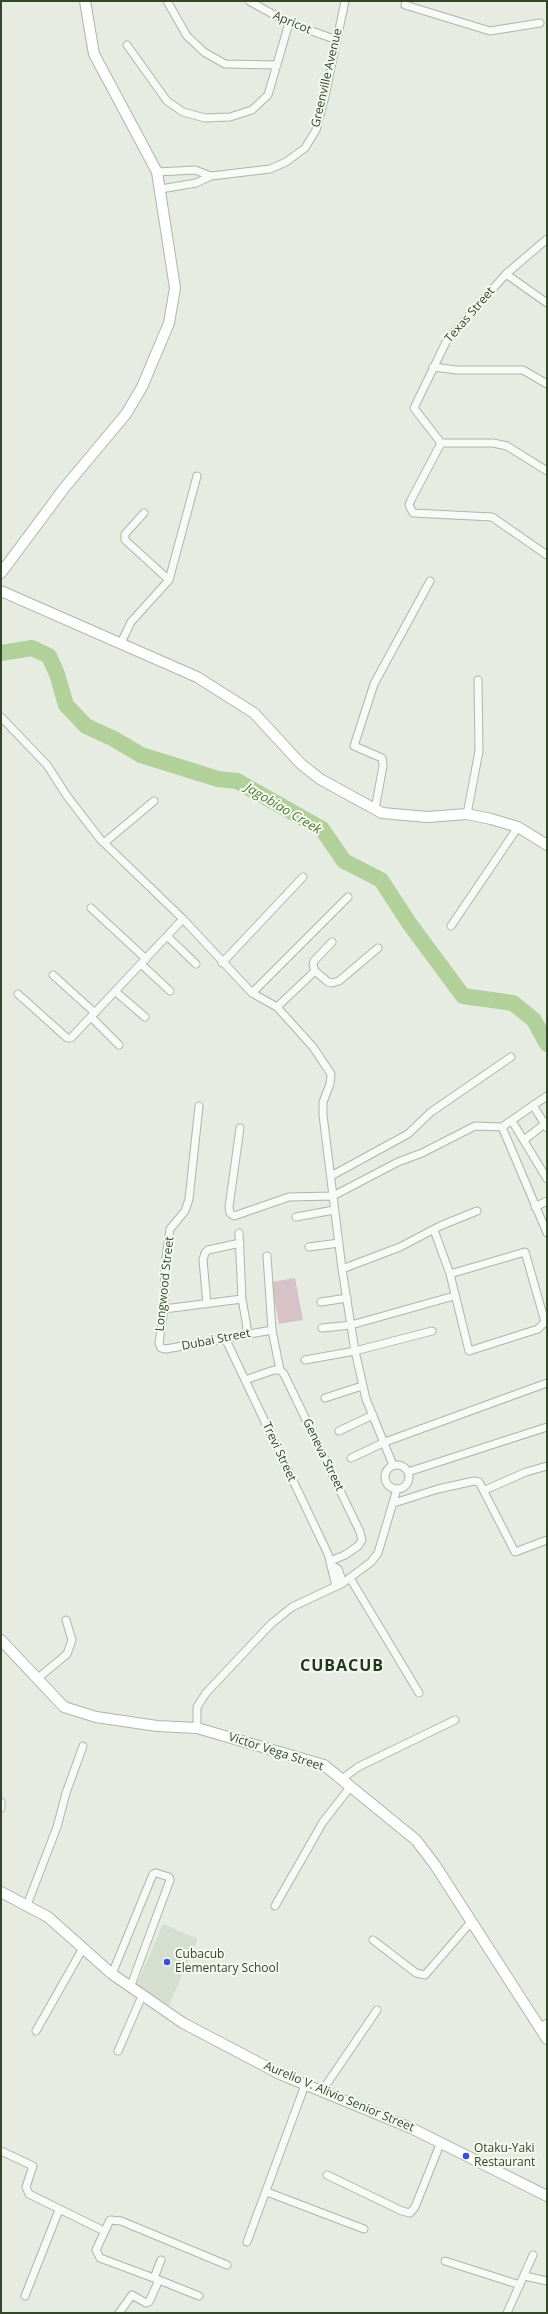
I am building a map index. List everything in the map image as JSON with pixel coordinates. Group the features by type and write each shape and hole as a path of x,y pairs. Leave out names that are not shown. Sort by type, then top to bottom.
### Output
{"street":[{"path":"1,574 65,487 126,414 142,387 170,324 175,288 161,189 157,172 94,54 85,1"},
{"path":"167,1 187,36 204,52 225,64 277,65"},
{"name":"Apricot","path":"249,1 289,23 337,40"},
{"name":"Greenville Avenue","path":"161,189 196,183 211,176 270,169 286,162 305,148 316,130 325,96 345,1"},
{"path":"405,3 490,32 540,23"},
{"path":"127,45 167,102 183,112 205,118 230,117 252,110 268,95 289,23"},
{"name":"Greenville Avenue","path":"157,172 195,170 211,176"},
{"name":"Texas Street","path":"441,443 414,408 447,340 506,274 547,239"},
{"path":"506,274 547,303"},
{"path":"433,367 457,370 513,368 532,374 547,384"},
{"path":"547,471 522,454 500,444 441,443 411,500 410,509 413,513 419,515 492,517 547,555"},
{"path":"121,644 131,622 169,580 197,476"},
{"path":"144,513 125,534 125,540 169,580"},
{"path":"375,809 383,766 382,758 354,746 374,684 430,581"},
{"path":"1,591 197,678 237,701 254,713 301,764 320,779 375,809 382,812 406,816 467,814 518,827 547,845"},
{"path":"467,814 479,751 478,680"},
{"path":"1,717 47,765 67,796 104,843 183,919 222,963 252,993 277,1008 313,1047 331,1074 330,1084 323,1102 334,1210 355,1351 362,1386 393,1465"},
{"path":"104,843 154,801"},
{"path":"451,926 518,827"},
{"path":"222,963 303,877"},
{"path":"252,993 348,897"},
{"path":"92,908 170,991"},
{"path":"18,994 67,1038 73,1037 183,919"},
{"path":"167,936 196,964"},
{"path":"277,1008 314,971 314,961 332,942"},
{"path":"314,971 328,982 339,981 378,948"},
{"path":"53,975 93,1015 119,1045"},
{"path":"116,992 145,1017"},
{"path":"331,1176 408,1134 431,1112 510,1057"},
{"path":"240,1128 229,1207 230,1213 234,1216 289,1197 333,1196 398,1162 422,1153 475,1126 502,1127 547,1096"},
{"path":"524,1140 546,1124 532,1105"},
{"name":"Longwood Street","path":"161,1348 159,1343 164,1309 165,1265 170,1230 185,1212 189,1199 200,1106"},
{"path":"512,1121 547,1179"},
{"path":"502,1127 547,1233"},
{"path":"535,1207 547,1201"},
{"path":"296,1216 334,1210"},
{"path":"342,1268 400,1247 477,1211"},
{"path":"434,1230 450,1274 454,1296 469,1351 538,1329 545,1322 525,1252 450,1274"},
{"path":"239,1233 242,1299 247,1327 245,1334"},
{"path":"206,1304 203,1260 205,1253 208,1250 240,1243"},
{"path":"309,1247 339,1243"},
{"path":"245,1380 280,1370 272,1330 267,1256"},
{"path":"322,1328 351,1325 454,1296"},
{"path":"321,1302 347,1298"},
{"path":"164,1309 242,1299"},
{"name":"Dubai Street","path":"161,1348 166,1349 272,1330"},
{"path":"305,1360 355,1351 432,1331"},
{"name":"Trevi Street","path":"225,1338 331,1563 338,1569 344,1583"},
{"name":"Geneva Street","path":"280,1370 288,1381 360,1532 362,1540 358,1546 331,1563"},
{"path":"351,1458 385,1442 547,1383"},
{"path":"325,1398 362,1386"},
{"path":"339,1431 373,1414"},
{"path":"408,1472 547,1427"},
{"path":"393,1465 399,1465 408,1472 408,1480 404,1486 397,1488 391,1487 386,1482 385,1475 388,1469 393,1465"},
{"path":"485,1490 526,1472 547,1466"},
{"path":"394,1503 438,1489 474,1481 479,1482 485,1490 515,1552 547,1540"},
{"path":"197,1728 197,1707 206,1693 238,1657 292,1607 344,1583 371,1562 378,1553 394,1503 397,1488"},
{"name":"Trevi Street","path":"331,1563 330,1571 336,1586"},
{"path":"350,1578 419,1694"},
{"path":"37,1679 67,1654 72,1640 66,1620"},
{"name":"Victor Vega Street","path":"1,1640 64,1707 88,1716 157,1726 197,1728 324,1765 416,1840 435,1865 471,1922 543,2026 547,2039"},
{"path":"342,1779 358,1767 455,1720"},
{"path":"27,1905 58,1827 66,1793 83,1746"},
{"path":"275,1906 323,1822 351,1786"},
{"path":"1,1802 1,1808"},
{"path":"112,1974 153,1874 156,1872 169,1877 170,1880 130,1988"},
{"name":"Aurelio V. Alivio Senior Street","path":"1,1892 48,1917 112,1974 130,1988 183,2023 305,2085 442,2142 547,2196"},
{"path":"372,1940 416,1973 425,1975 471,1922"},
{"path":"36,2032 83,1948"},
{"path":"118,2051 142,1996"},
{"path":"322,2091 377,2010"},
{"path":"247,2242 267,2192 305,2085"},
{"path":"327,2175 402,2211 410,2213 415,2207 442,2142"},
{"path":"1,2151 31,2164 33,2169 26,2190 59,2210 104,2231"},
{"path":"267,2192 364,2229"},
{"path":"25,2296 59,2210"},
{"path":"199,2296 100,2258 96,2250 110,2220 121,2221 227,2266"},
{"path":"507,2313 525,2276 533,2255"},
{"path":"119,2313 132,2295 146,2303 149,2302 161,2260"},
{"path":"445,2261 520,2285"},
{"path":"525,2276 547,2281"}],"shaded area":[{"path":"295,1278 303,1320 279,1324 271,1282"},
{"name":"Cubacub Elementary School","path":"163,1924 198,1939 169,2005 136,1986"}],"waterway":[{"name":"Jagobiao Creek","path":"1,653 32,648 49,656 57,674 66,705 86,726 114,739 141,755 218,779 237,781 322,829 344,861 381,880 409,923 463,996 513,1003 534,1020 547,1044"}],"place":[{"name":"Cubacub Elementary School","path":"167,1962"},
{"name":"Otaku-Yaki Restaurant","path":"466,2156"}],"district":[{"name":"CUBACUB","path":"342,1666"}]}
